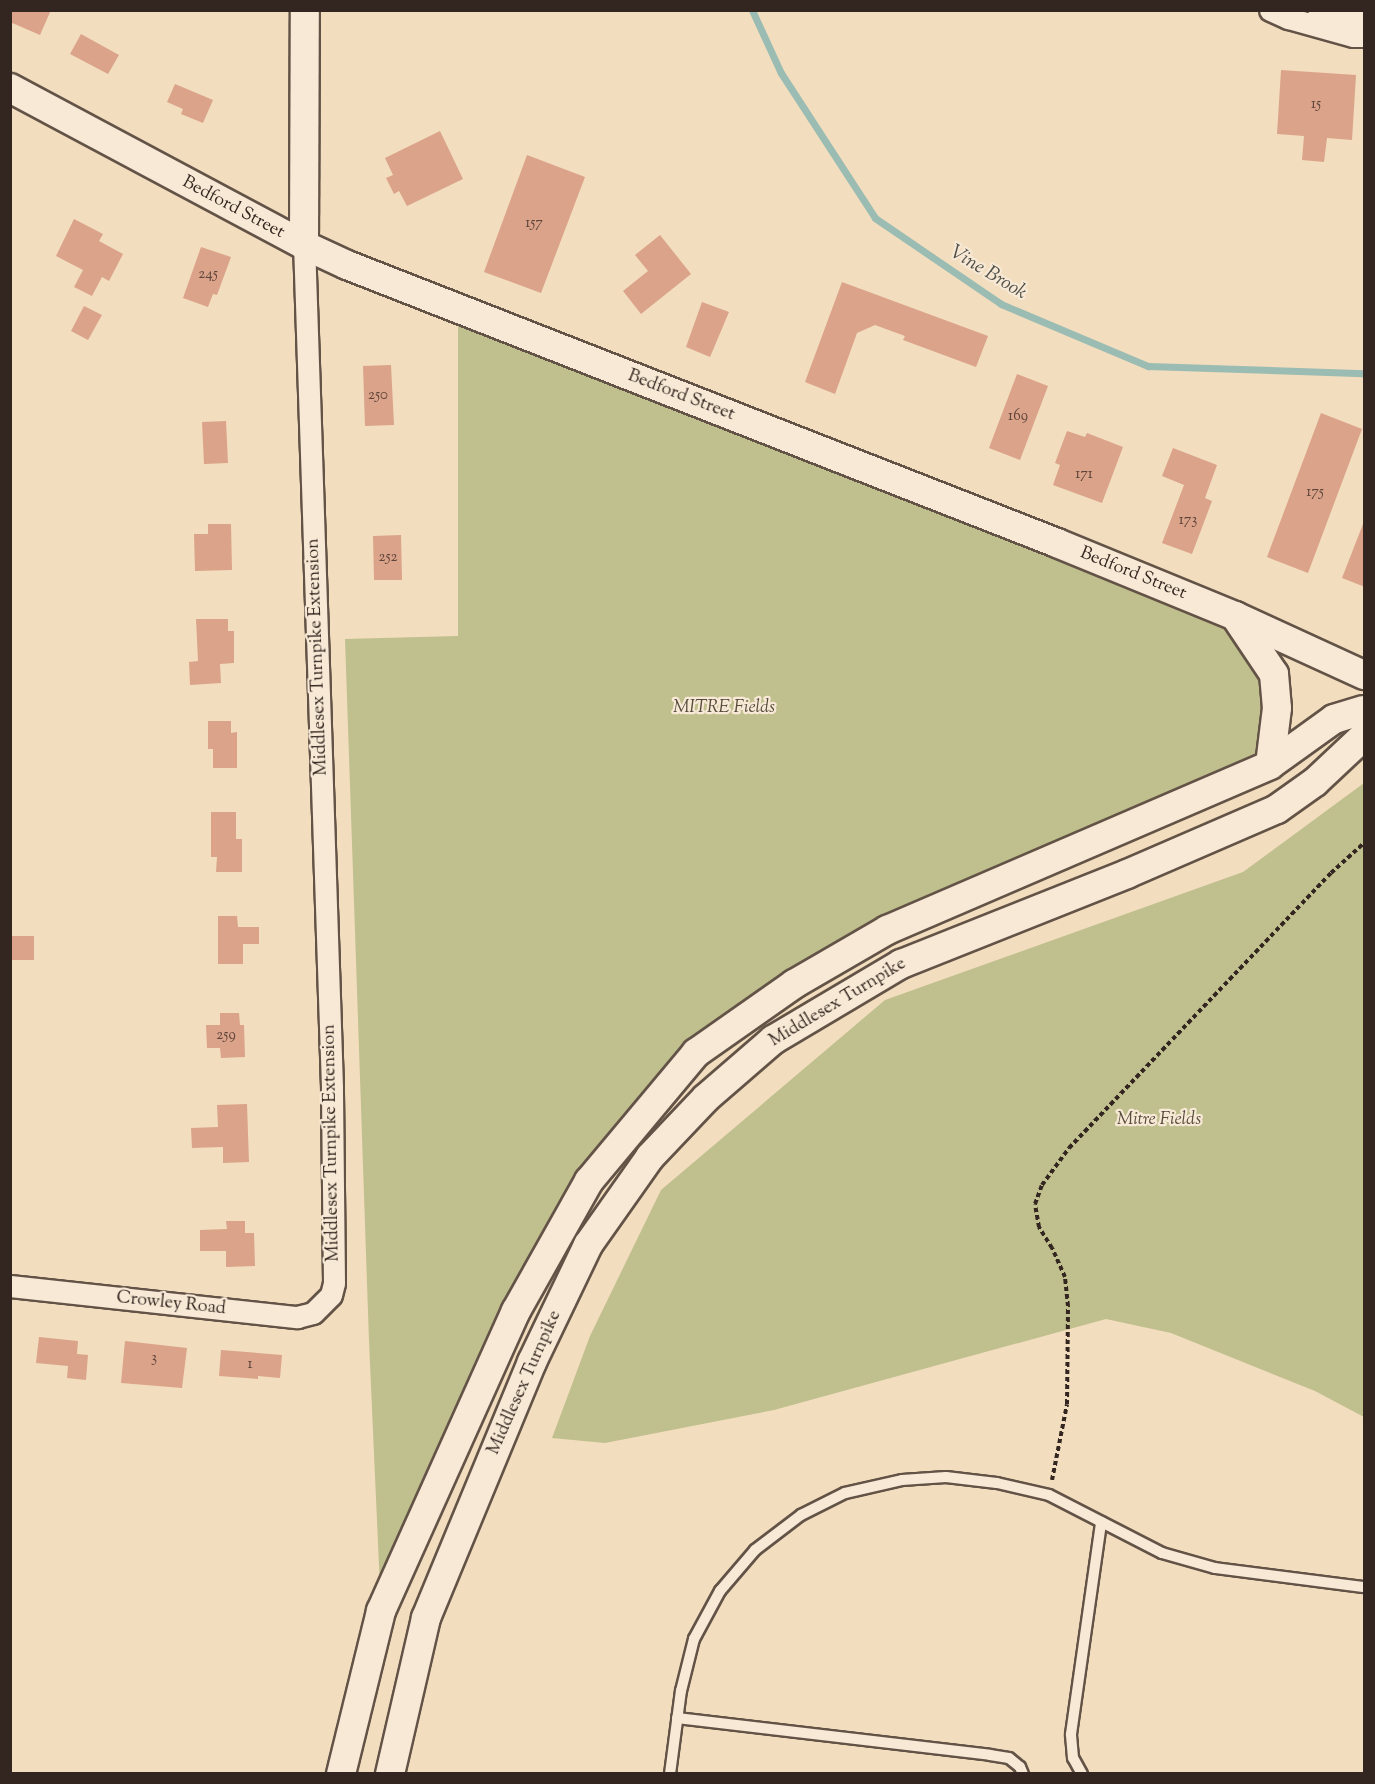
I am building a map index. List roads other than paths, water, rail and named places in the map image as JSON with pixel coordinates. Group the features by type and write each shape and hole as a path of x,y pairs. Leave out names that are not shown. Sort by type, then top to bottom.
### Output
{"main road":[{"name":"Middlesex Turnpike Extension","path":"304,245 305,10"},
{"name":"Bedford Street","path":"10,88 304,245 347,265 1057,543 1235,616 1365,675"},
{"path":"1235,616 1274,674 1277,708 1270,765"},
{"name":"Middlesex Turnpike","path":"341,1773 381,1611 516,1311 589,1181 696,1053 794,984 887,930 1270,765 1334,719 1365,710"},
{"name":"Middlesex Turnpike","path":"390,1773 426,1618 532,1362 588,1245 650,1157 706,1098 773,1040 901,964 1127,874 1276,809 1315,782 1365,736"}],"street":[{"path":"1279,14 1330,19 1365,15"},
{"path":"1279,14 1353,36 1365,36"},
{"name":"Middlesex Turnpike Extension","path":"304,245 332,1088 334,1283 326,1302"},
{"name":"Crowley Road","path":"10,1286 297,1317 313,1314 326,1302"}],"lane":[{"path":"670,1773 677,1718 694,1640 720,1591 755,1550 801,1515 845,1493 902,1480 946,1477 997,1483 1049,1495 1162,1553 1215,1568 1365,1587"},
{"path":"1082,1773 1073,1758 1071,1734 1101,1522"},
{"path":"677,1718 1009,1758 1020,1767 1023,1773"}],"waterway":[{"name":"Vine Brook","path":"752,10 781,73 875,218 1001,304 1148,366 1364,373"}],"park label":[{"name":"MITRE Fields","path":"724,708"},
{"name":"Mitre Fields","path":"1159,1120"}]}
